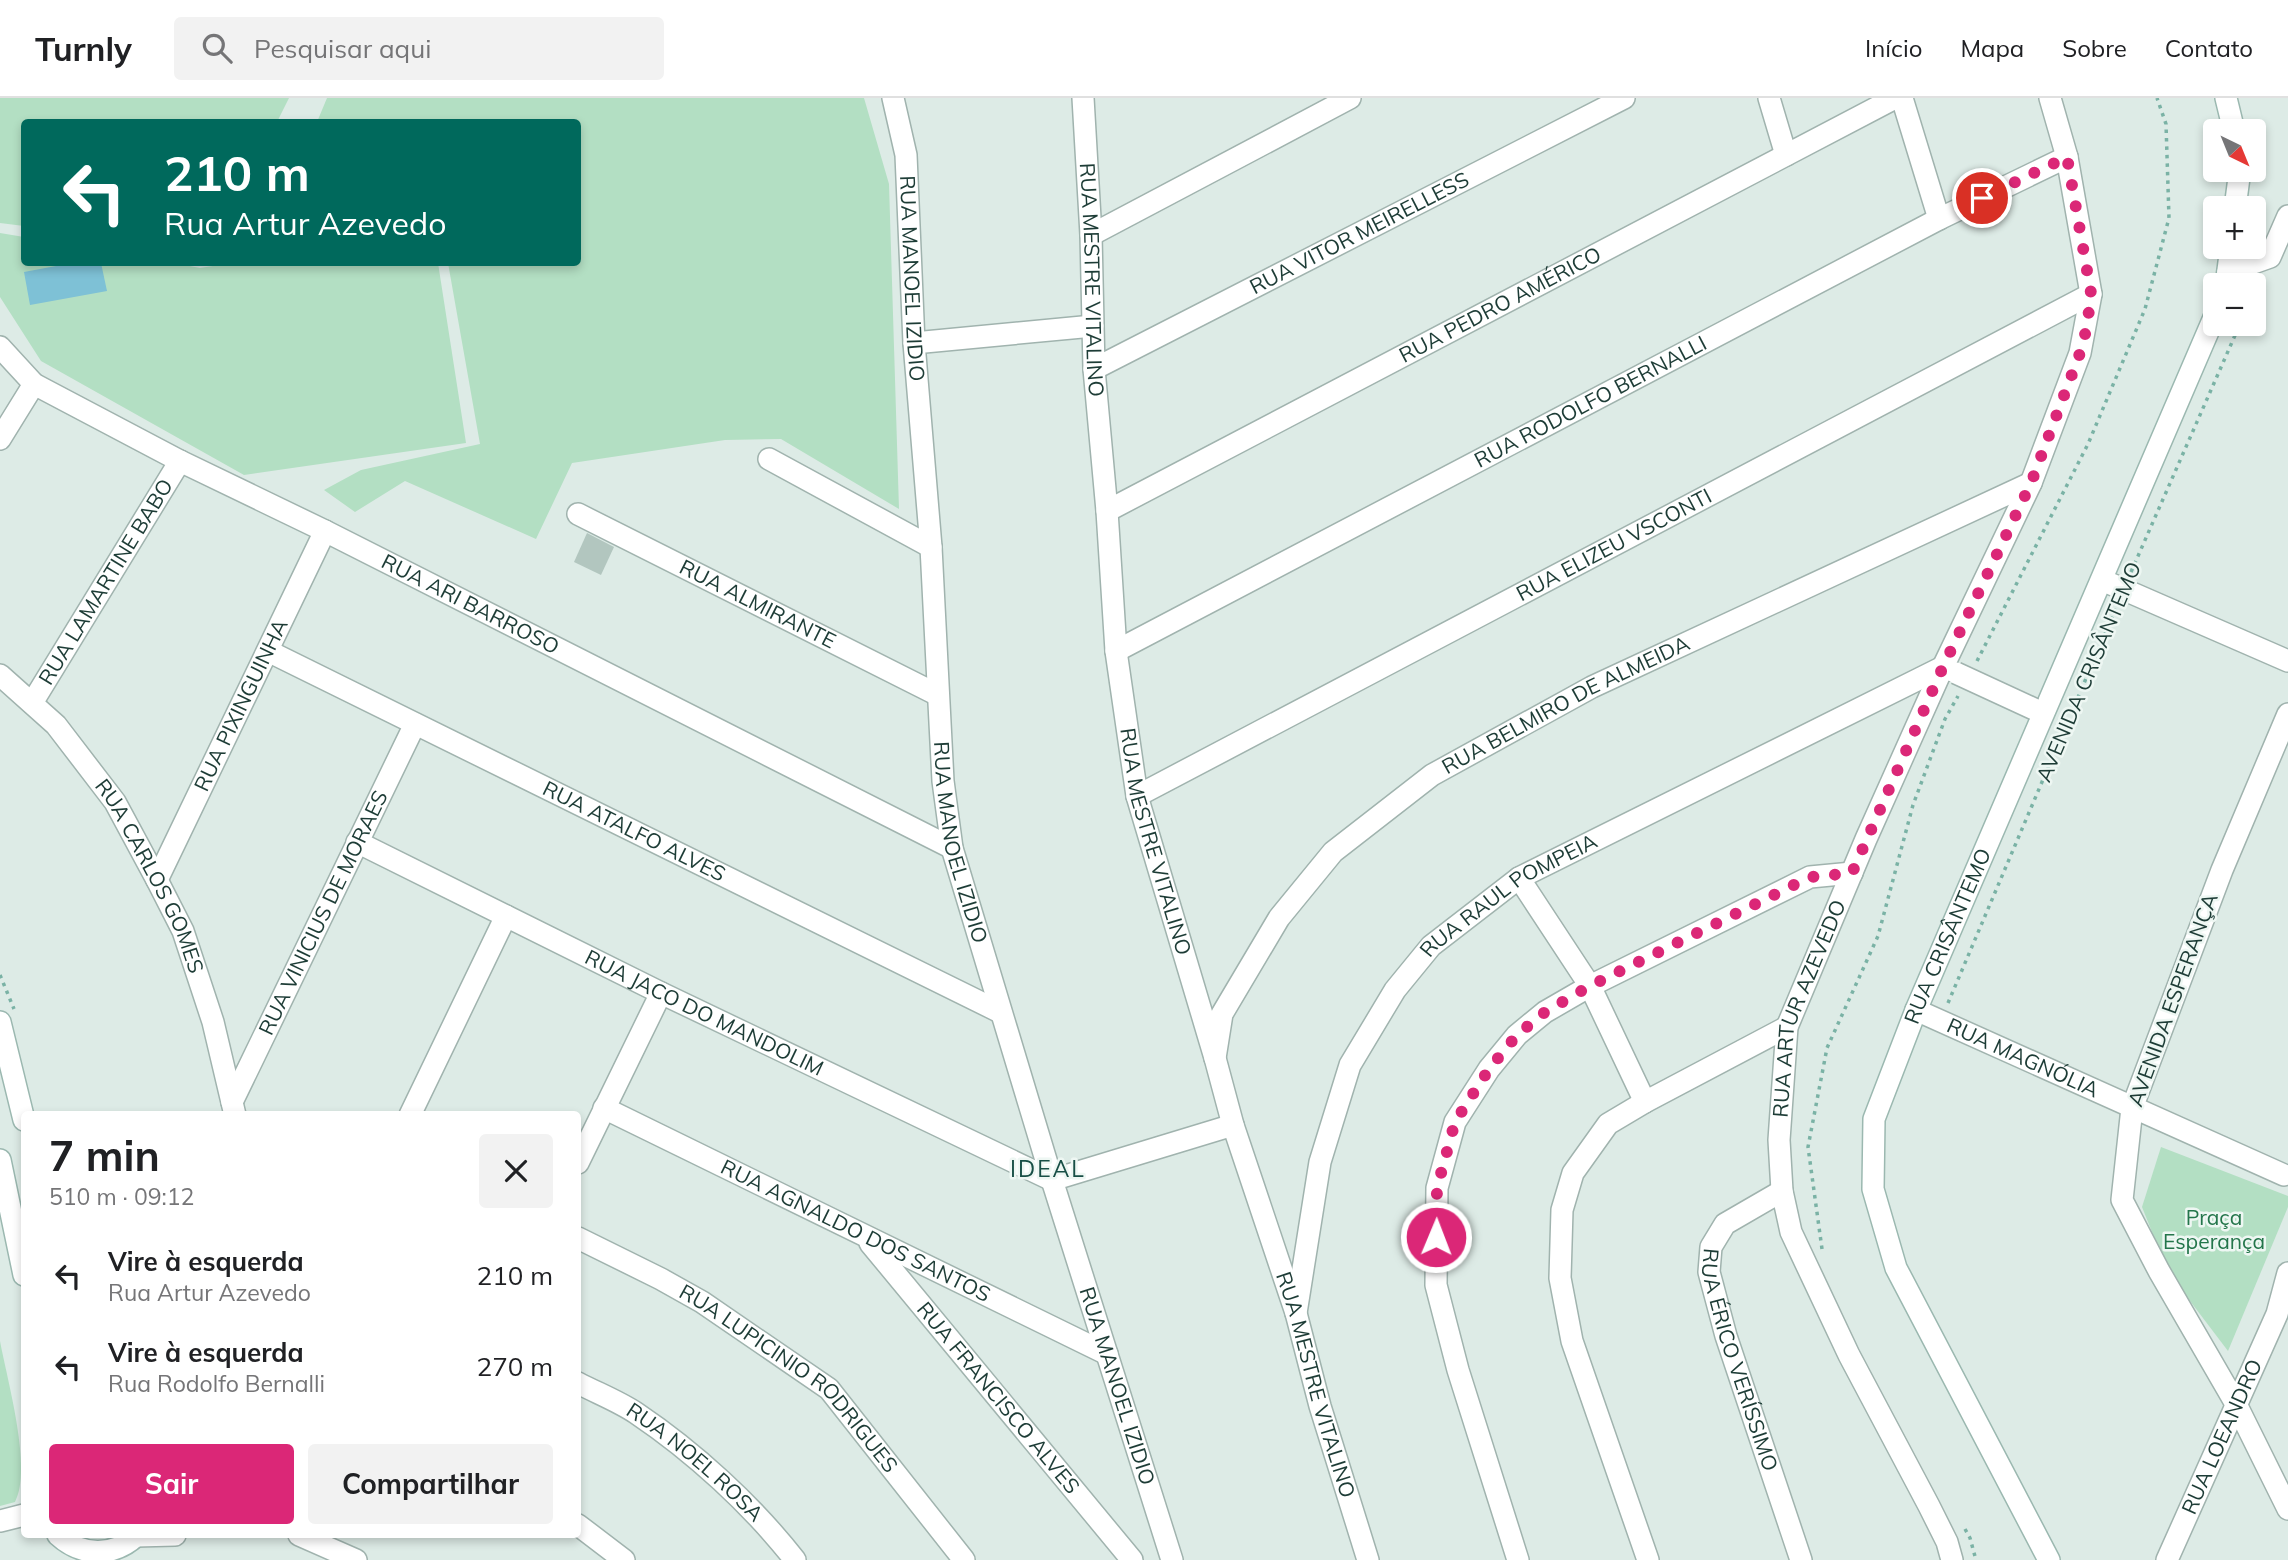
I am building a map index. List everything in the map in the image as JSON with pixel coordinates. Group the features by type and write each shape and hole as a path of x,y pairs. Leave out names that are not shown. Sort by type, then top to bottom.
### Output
{"street":[{"name":"RUA MANOEL IZIDIO","path":"893,98 906,155 914,343 931,547 943,781 952,848 1000,1013 1172,1560"},
{"name":"RUA MESTRE VITALINO","path":"1083,98 1091,235 1094,369 1116,651 1137,796 1233,1125 1296,1312 1320,1406 1368,1560"},
{"path":"1091,235 1350,98"},
{"name":"RUA VITOR MEIRELLESS","path":"1094,369 1624,98"},
{"path":"1769,98 1786,155"},
{"name":"RUA PEDRO AMÉRICO","path":"1107,511 1895,98"},
{"path":"1902,98 1939,219"},
{"name":"RUA ARTUR AZEVEDO","path":"1952,1560 1947,1542 1849,1355 1791,1232 1782,1191 1779,1140 1787,1027 1852,873 1957,671 2031,483 2080,353 2087,327 2091,293 2067,157 2050,98"},
{"path":"2226,98 2231,119"},
{"name":"RUA RODOLFO BERNALLI","path":"1116,651 1939,219 2067,157"},
{"path":"2239,273 2270,257 2288,216"},
{"name":"RUA ELIZEU VSCONTI","path":"1137,796 2091,293"},
{"path":"914,343 1093,326"},
{"name":"RUA CRISÂNTEMO","path":"2049,1560 1896,1268 1873,1189 1874,1119 2039,712 2102,580 2206,336"},
{"name":"RUA ARI BARROSO","path":"0,347 34,384 180,461 325,531 952,848"},
{"path":"0,439 34,384"},
{"path":"769,459 931,547"},
{"name":"RUA LAMARTINE BABO","path":"32,703 180,461"},
{"name":"RUA BELMIRO DE ALMEIDA","path":"1215,1058 1222,1014 1279,918 1333,852 1432,775 1592,687 2031,483"},
{"name":"RUA ALMIRANTE","path":"578,514 938,695"},
{"name":"RUA PIXINGUINHA","path":"157,880 325,531"},
{"path":"2102,580 2288,661"},
{"name":"RUA ATALFO ALVES","path":"268,651 1000,1013"},
{"path":"1957,671 2039,712"},
{"name":"RUA RAUL POMPEIA","path":"1296,1312 1320,1162 1350,1065 1395,990 1431,946 1519,878 1957,671"},
{"name":"RUA CARLOS GOMES","path":"0,675 56,725 114,803 157,880 183,931 213,1021 233,1108"},
{"name":"AVENIDA ESPERANÇA","path":"2285,1496 2122,1200 2132,1108 2222,870 2288,714"},
{"name":"RUA VINICIUS DE MORAES","path":"233,1108 415,724"},
{"name":"RUA JACO DO MANDOLIM","path":"357,842 661,993 1052,1180"},
{"path":"1518,1560 1458,1370 1436,1285 1437,1188 1455,1122 1489,1069 1517,1035 1545,1012 1590,986 1810,877 1852,873"},
{"path":"1519,878 1590,986 1645,1102"},
{"path":"412,1111 506,916"},
{"path":"581,1157 661,993"},
{"name":"RUA MAGNÓLIA","path":"1916,1010 2284,1175"},
{"path":"0,1022 22,1111"},
{"path":"1648,1560 1572,1341 1560,1278 1562,1210 1573,1173 1608,1124 1787,1027"},
{"name":"RUA AGNALDO DOS SANTOS","path":"604,1108 1107,1354"},
{"path":"1052,1180 1233,1125"},
{"path":"0,1160 21,1261"},
{"name":"RUA ÉRICO VERÍSSIMO","path":"1782,1191 1725,1224 1711,1247 1709,1272 1727,1336 1801,1560"},
{"name":"RUA FRANCISCO ALVES","path":"865,1237 1132,1560"},
{"name":"RUA LUPICINIO RODRIGUES","path":"581,1239 702,1302 829,1390 964,1560"},
{"name":"RUA LOEANDRO","path":"2167,1560 2282,1308 2288,1273"},
{"name":"RUA NOEL ROSA","path":"581,1385 635,1413 710,1471 774,1533 795,1560"},
{"path":"0,1521 21,1516"},
{"path":"581,1527 624,1560"},
{"path":"65,1545 96,1552 160,1538"},
{"path":"309,1538 345,1549"}],"path":[{"path":"1957,671 2003,613 2088,444 2145,309 2169,218 2166,124 2157,98"},
{"name":"AVENIDA CRISÂNTEMO","path":"1940,1021 2235,336"},
{"path":"1822,1249 1808,1147 1827,1048 1878,936 1913,805 1945,719 1958,695"},
{"path":"1963,1527 1970,1538 1976,1560"}],"green space":[{"path":"0,98 289,98 278,119 21,119 21,226 0,223"},
{"path":"327,98 864,98 889,184 899,509 781,439 725,440 572,463 536,539 405,481 355,512 324,490 361,470 480,444 449,266 581,266 581,119 318,119"},
{"path":"0,233 21,236 21,266 438,266 466,443 244,475 41,361 0,297"},
{"name":"Praça Esperança","path":"2161,1147 2288,1196 2288,1207 2228,1351 2168,1272 2142,1207"},
{"path":"0,1341 17,1424 21,1469 20,1487 15,1502 0,1506"}],"water":[{"path":"56,266 102,266 107,291 30,305 24,272"}],"building":[{"path":"587,533 614,547 601,575 574,562"}],"district":[{"name":"IDEAL","path":"1048,1169"}],"route":[{"path":"1436,1237 1437,1188 1455,1122 1489,1069 1517,1035 1545,1012 1590,986 1810,877 1852,873 1943,667 2031,483 2080,353 2087,327 2091,293 2067,157 1982,198"}]}
